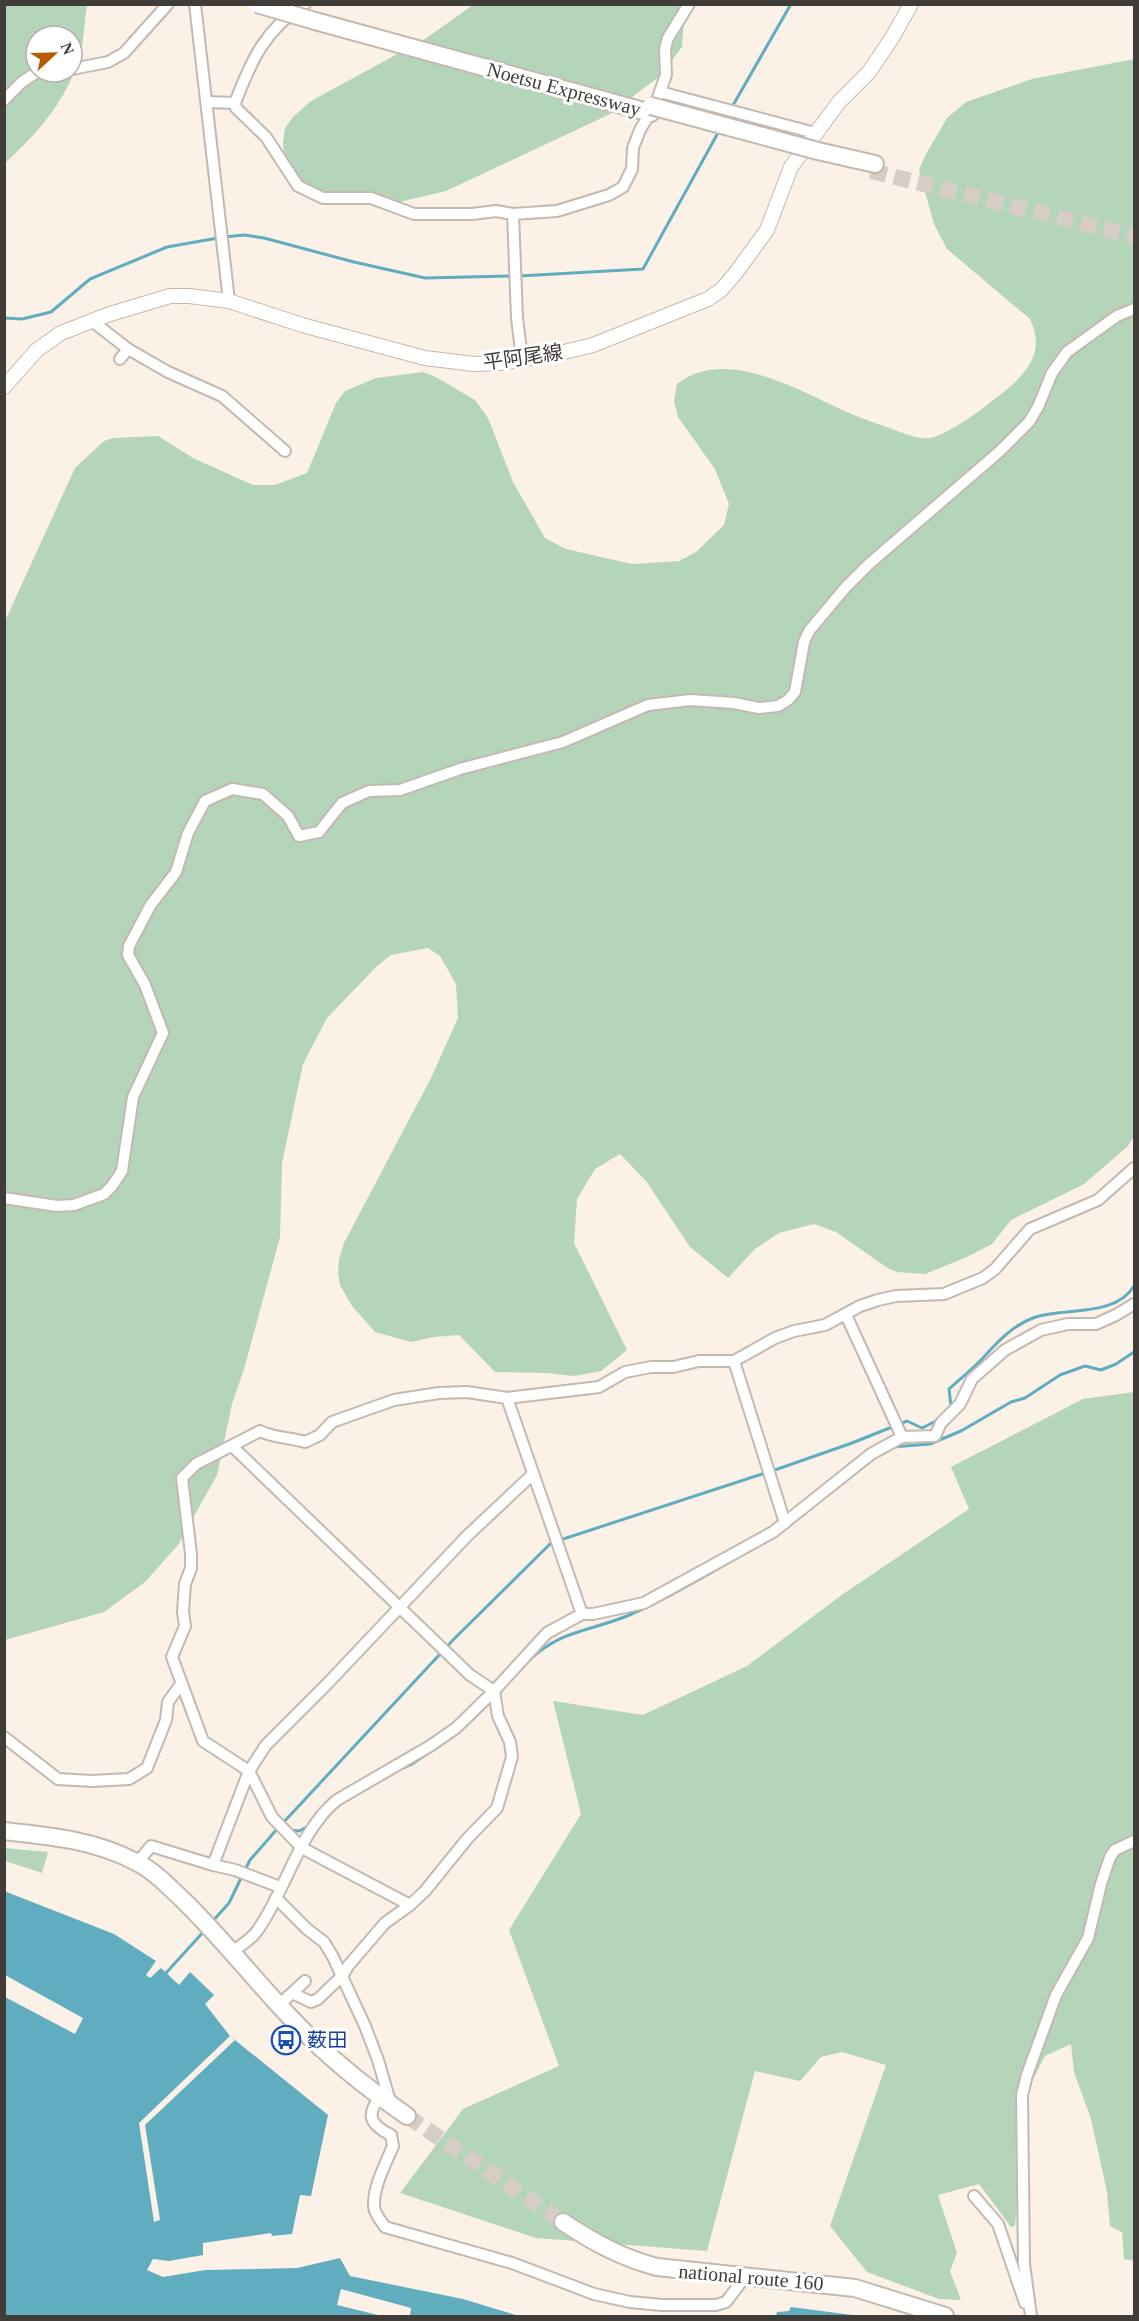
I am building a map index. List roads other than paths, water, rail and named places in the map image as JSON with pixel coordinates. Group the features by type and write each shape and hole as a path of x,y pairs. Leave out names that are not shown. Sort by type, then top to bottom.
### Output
{"highway":[{"name":"Noetsu Expressway","path":"257,4 313,13"},
{"name":"Noetsu Expressway","path":"286,4 654,104 817,154 873,167"},
{"path":"4,1831 55,1836 83,1842 138,1862 200,1917 279,2005 325,2050 407,2116"},
{"name":"national route 160","path":"563,2222 591,2241 630,2260 667,2269 855,2288 945,2316"}],"main road":[{"name":"平阿尾線","path":"4,387 37,350 61,333 170,297 189,296 229,302 302,325 425,358 474,364 501,363 593,345 708,299 721,290 735,274 767,230 791,167 839,102 869,72 911,4"}],"street":[{"path":"84,67 108,63 124,53 168,4"},
{"path":"195,4 229,302"},
{"path":"654,104 666,75 665,49 668,38 689,4"},
{"path":"313,13 279,24 257,51 235,103 236,108 246,119 266,137 298,186 323,198 371,198 414,214 460,215 496,211 513,214 557,211 609,195 622,188 632,169 633,148 640,130 657,103 654,104"},
{"path":"4,100 24,81"},
{"path":"207,102 235,103"},
{"path":"654,104 815,133"},
{"path":"513,214 517,318 522,359"},
{"path":"4,1198 57,1206 74,1205 104,1194 122,1171 133,1097 163,1033 145,985 128,955 129,946 150,906 176,872 189,833 205,801 232,789 263,794 288,816 299,836 319,832 342,803 369,791 400,790 460,769 563,742 648,705 690,700 734,703 759,708 778,706 795,692 800,657 809,631 845,588 877,557 1000,451 1029,422 1052,373 1067,352 1117,316 1134,309"},
{"path":"92,321 128,348 168,372 222,396 285,451"},
{"path":"120,359 128,348"},
{"path":"410,1905 302,1848 272,1817 249,1771 203,1741 172,1657 185,1626 183,1612 185,1584 191,1568 192,1554 182,1479 196,1464 233,1447 260,1431 266,1434 286,1436 305,1443 320,1435 332,1422 394,1400 439,1393 467,1392 507,1398 599,1387 625,1372 651,1367 673,1367 699,1361 734,1361 775,1338 794,1331 825,1325 860,1306 878,1300 896,1296 944,1294 983,1278 995,1269 1030,1229 1098,1200 1134,1168"},
{"path":"232,1952 256,1932 314,1826 332,1805 456,1728 495,1691 547,1632 582,1614 593,1614 644,1603 722,1561 785,1523 871,1454 902,1437 935,1436 941,1423 960,1404 972,1379 1005,1350 1041,1330 1068,1324 1096,1324 1134,1304"},
{"path":"846,1315 902,1437"},
{"path":"734,1361 785,1523"},
{"path":"507,1398 582,1614"},
{"path":"233,1447 470,1675 495,1691"},
{"path":"213,1865 249,1771 266,1745 467,1536 533,1474"},
{"path":"4,1737 58,1779 73,1781 129,1779 147,1767 166,1720 168,1702 181,1684"},
{"path":"279,2005 305,1981 292,1993 311,2002 318,2000 343,1975 385,1923 410,1905 430,1885 467,1839 497,1808 512,1757 510,1742 498,1716 495,1691"},
{"path":"1031,2315 1024,2264 1023,2095 1027,2075 1056,1995 1088,1938 1110,1857 1115,1850 1134,1841"},
{"path":"138,1862 151,1846 262,1878 280,1887"},
{"path":"276,1898 307,1929 324,1942 343,1975 378,2060 386,2101 373,2106 371,2115 373,2122 380,2130 391,2135 393,2140 374,2206 385,2227 512,2263 594,2294 630,2302 662,2305 716,2305 726,2302 745,2277"},
{"path":"974,2196 998,2224 1023,2299 1031,2315"}],"water":[{"path":"4,1891 114,1934 156,1961 146,1975 150,1978 161,1968 179,1985 190,1972 214,1995 205,2004 230,2036 328,2115 311,2196 300,2195 292,2234 272,2236 271,2233 203,2243 203,2255 169,2261 153,2259 147,2270 163,2277 205,2270 297,2268 340,2258 350,2276 463,2299 519,2316 5,2316"},
{"path":"791,2307 860,2316 776,2316 777,2312 789,2311"}],"waterway":[{"path":"732,107 791,4"},
{"path":"519,276 643,269 719,131"},
{"path":"224,237 244,235 264,238 425,278 512,276"},
{"path":"4,318 22,319 51,312 90,279 167,247 218,238"},
{"path":"951,1406 949,1389 1004,1337 1025,1321 1045,1315 1087,1310 1114,1303 1134,1286"},
{"path":"892,1447 930,1444 961,1431 1011,1402 1025,1398 1060,1375 1085,1366 1101,1370 1116,1364 1134,1352"},
{"path":"772,1471 907,1421 922,1428 938,1420"},
{"path":"789,1525 878,1455"},
{"path":"282,1824 454,1639 551,1543 765,1473"},
{"path":"528,1661 563,1637 641,1610 733,1560"},
{"path":"472,1720 482,1710"},
{"path":"398,1770 431,1751"},
{"path":"290,1830 299,1831 309,1826"},
{"path":"245,1870 250,1860 278,1828"},
{"path":"211,1923 229,1903 242,1876"},
{"path":"166,1973 205,1930"}],"tunnel":[{"path":"871,171 1134,236"},
{"path":"407,2116 563,2222"}],"place":[{"name":"薮田","path":"286,2040"}]}
